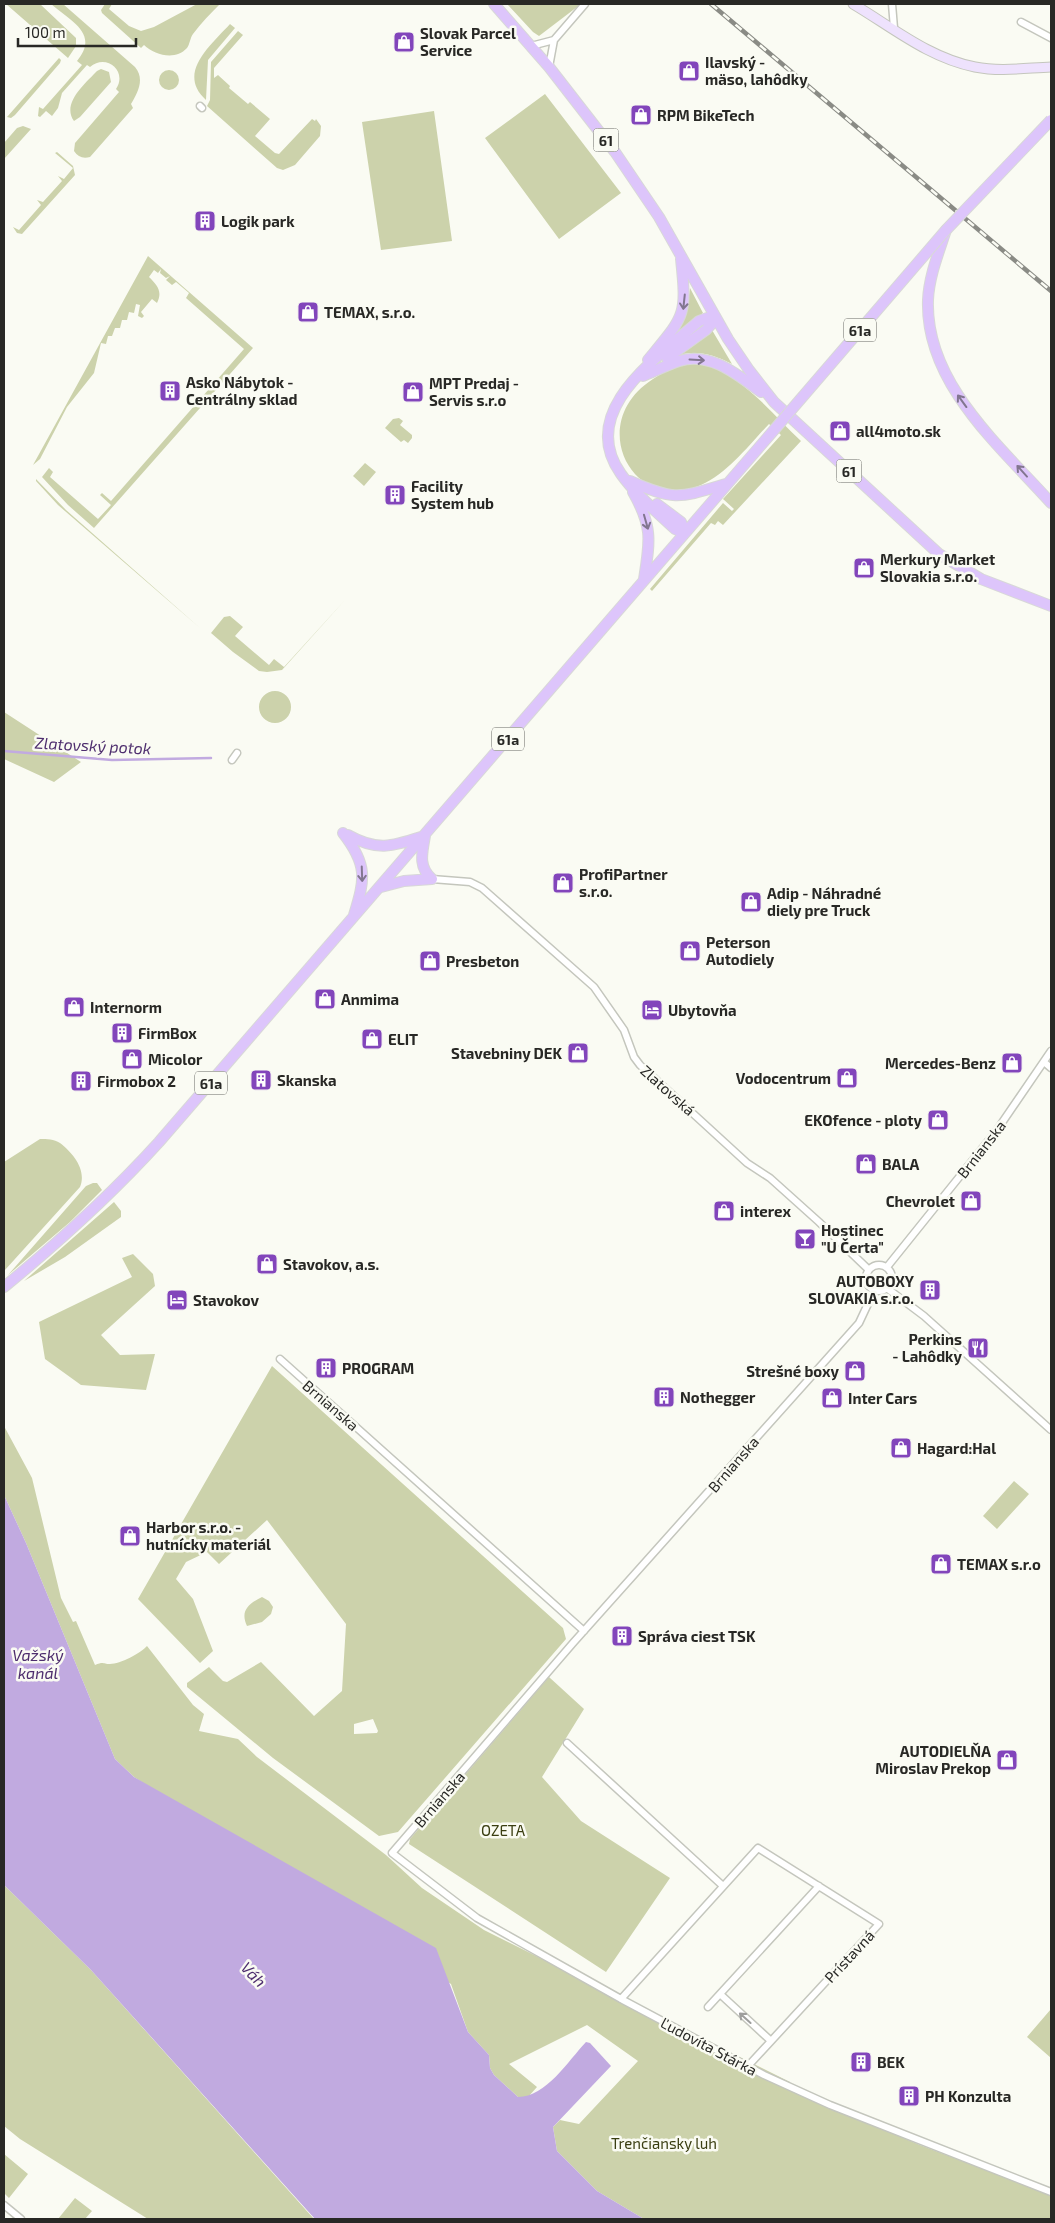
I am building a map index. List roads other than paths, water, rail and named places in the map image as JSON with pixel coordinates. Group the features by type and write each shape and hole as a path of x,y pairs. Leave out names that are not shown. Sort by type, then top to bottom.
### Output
{"main road":[{"name":"61","path":"494,4 549,67 615,152 659,216 716,319 744,364 774,402 939,554 980,579 1051,606"},
{"name":"61a","path":"4,1287 99,1205 130,1174 380,888 946,230 1051,120"},
{"name":"61a","path":"946,230 928,299 931,335 936,353 952,386 994,438 1051,503"},
{"path":"643,580 648,550 648,528 640,506 613,458 609,440 610,426 616,403 673,330 684,308 685,293 680,254"},
{"path":"635,379 699,322 707,318 716,319"},
{"path":"635,379 681,360 708,361 731,370 774,402"},
{"path":"624,478 681,522 685,533"},
{"name":"61a","path":"624,478 655,492 678,496 695,494 727,483"},
{"path":"352,919 361,891 363,868 359,856 343,833 361,842 384,847 425,835 422,866 426,874 432,879"},
{"path":"380,888 404,881 432,879"}],"street":[{"path":"549,67 554,40 585,4"},
{"path":"853,4 930,52 964,64 1002,69 1051,67"},
{"path":"892,4 894,28"},
{"path":"1021,22 1051,38"},
{"path":"531,46 554,40"},
{"path":"232,760 237,753"},
{"name":"Zlatovská","path":"432,879 470,882 482,888 594,987 624,1030 634,1057 640,1065 747,1163 770,1178 869,1270"},
{"name":"Brnianska","path":"886,1267 997,1130 1051,1051"},
{"path":"1044,1062 1051,1068"},
{"path":"877,1265 886,1267 892,1275 891,1285 884,1291 874,1291 866,1282 869,1270 877,1265"},
{"path":"888,1289 924,1316 1051,1430"},
{"name":"Brnianska","path":"392,1853 584,1631 859,1324 874,1291"},
{"name":"Brnianska","path":"280,1359 584,1631"},
{"path":"567,1744 723,1886"},
{"name":"Prístavná","path":"621,1999 758,1848 879,1924 748,2066"},
{"name":"Ľudovíta Stárka","path":"392,1853 477,1918 621,1999 748,2066 830,2106 1051,2192"},
{"path":"708,2007 819,1886"},
{"path":"720,1994 771,2041"},
{"path":"4,2205 21,2219"}],"water":[{"path":"4,1495 26,1543 115,1759 134,1777 436,1948 468,2032 489,2055 490,2068 494,2075 518,2097 538,2091 547,2085 586,2042 590,2043 611,2066 553,2127 557,2151 597,2191 644,2219 315,2219 91,1970 4,1885"}],"waterway":[{"name":"Zlatovský potok","path":"4,751 112,760 211,758"}],"railway":[{"path":"711,4 1051,291"}],"place":[{"name":"Slovak Parcel Service","path":"404,42"},
{"name":"Ilavský - mäso, lahôdky","path":"689,71"},
{"name":"RPM BikeTech","path":"641,115"},
{"name":"Logik park","path":"205,221"},
{"name":"TEMAX, s.r.o.","path":"308,312"},
{"name":"Asko Nábytok - Centrálny sklad","path":"170,391"},
{"name":"MPT Predaj - Servis s.r.o","path":"413,392"},
{"name":"all4moto.sk","path":"840,431"},
{"name":"Facility System hub","path":"395,495"},
{"name":"Merkury Market Slovakia s.r.o.","path":"864,568"},
{"name":"ProfiPartner s.r.o.","path":"563,883"},
{"name":"Adip - Náhradné diely pre Truck","path":"751,902"},
{"name":"Peterson Autodiely","path":"690,951"},
{"name":"Presbeton","path":"430,961"},
{"name":"Anmima","path":"325,999"},
{"name":"Internorm","path":"74,1007"},
{"name":"Ubytovňa","path":"652,1010"},
{"name":"FirmBox","path":"122,1033"},
{"name":"ELIT","path":"372,1039"},
{"name":"Stavebniny DEK","path":"578,1053"},
{"name":"Micolor","path":"132,1059"},
{"name":"Mercedes-Benz","path":"1012,1063"},
{"name":"Vodocentrum","path":"847,1078"},
{"name":"Skanska","path":"261,1080"},
{"name":"Firmobox 2","path":"81,1081"},
{"name":"EKOfence - ploty","path":"938,1120"},
{"name":"BALA","path":"866,1164"},
{"name":"Chevrolet","path":"971,1201"},
{"name":"interex","path":"724,1211"},
{"name":"Hostinec \"U Čerta\"","path":"805,1239"},
{"name":"Stavokov, a.s.","path":"267,1264"},
{"name":"AUTOBOXY SLOVAKIA s.r.o.","path":"930,1290"},
{"name":"Stavokov","path":"177,1300"},
{"name":"Perkins - Lahôdky","path":"978,1348"},
{"name":"PROGRAM","path":"326,1368"},
{"name":"Strešné boxy","path":"855,1371"},
{"name":"Nothegger","path":"664,1397"},
{"name":"Inter Cars","path":"832,1398"},
{"name":"Hagard:Hal","path":"901,1448"},
{"name":"Harbor s.r.o. - hutnícky materiál","path":"130,1536"},
{"name":"TEMAX s.r.o","path":"941,1564"},
{"name":"Správa ciest TSK","path":"622,1636"},
{"name":"AUTODIELŇA Miroslav Prekop","path":"1007,1760"},
{"name":"BEK","path":"861,2062"},
{"name":"PH Konzulta","path":"909,2096"}],"water label":[{"name":"Važský kanál","path":"38,1663"},
{"name":"Váh","path":"254,1974"}],"park label":[{"name":"OZETA","path":"503,1830"},
{"name":"Trenčiansky luh","path":"664,2143"}]}
